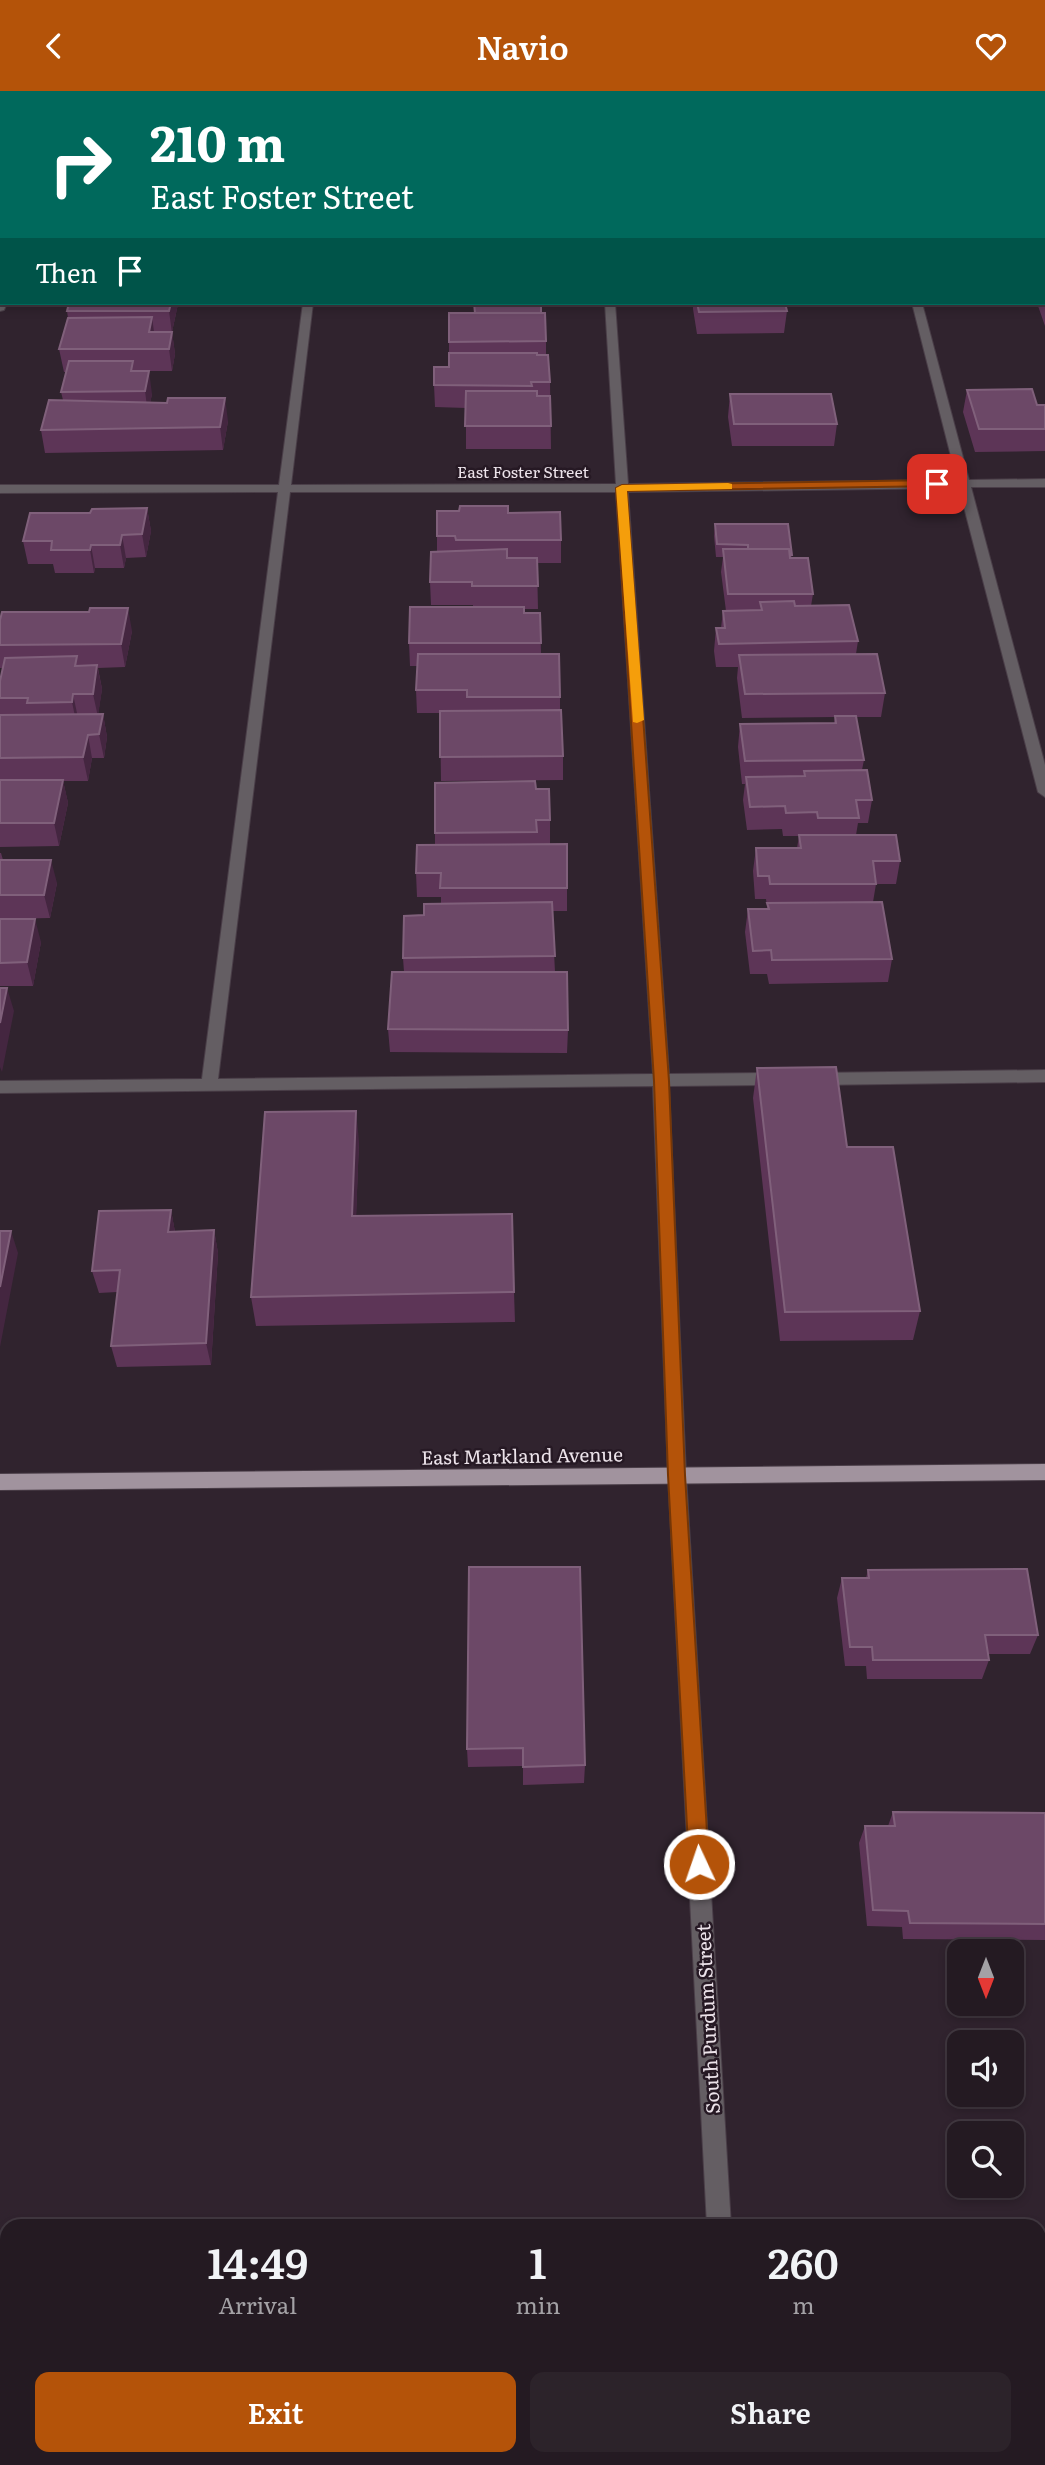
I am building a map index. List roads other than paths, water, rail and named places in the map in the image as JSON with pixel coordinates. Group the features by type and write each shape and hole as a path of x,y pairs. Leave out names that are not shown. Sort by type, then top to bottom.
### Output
{"main road":[{"name":"East Markland Avenue","path":"0,1482 1045,1472"}],"street":[{"path":"209,1085 308,305"},
{"name":"South Purdum Street","path":"610,305 661,1081 677,1475 719,2219"},
{"path":"918,305 1045,792"},
{"name":"East Foster Street","path":"0,489 622,488 1045,483"},
{"path":"0,1087 1045,1076"}]}
